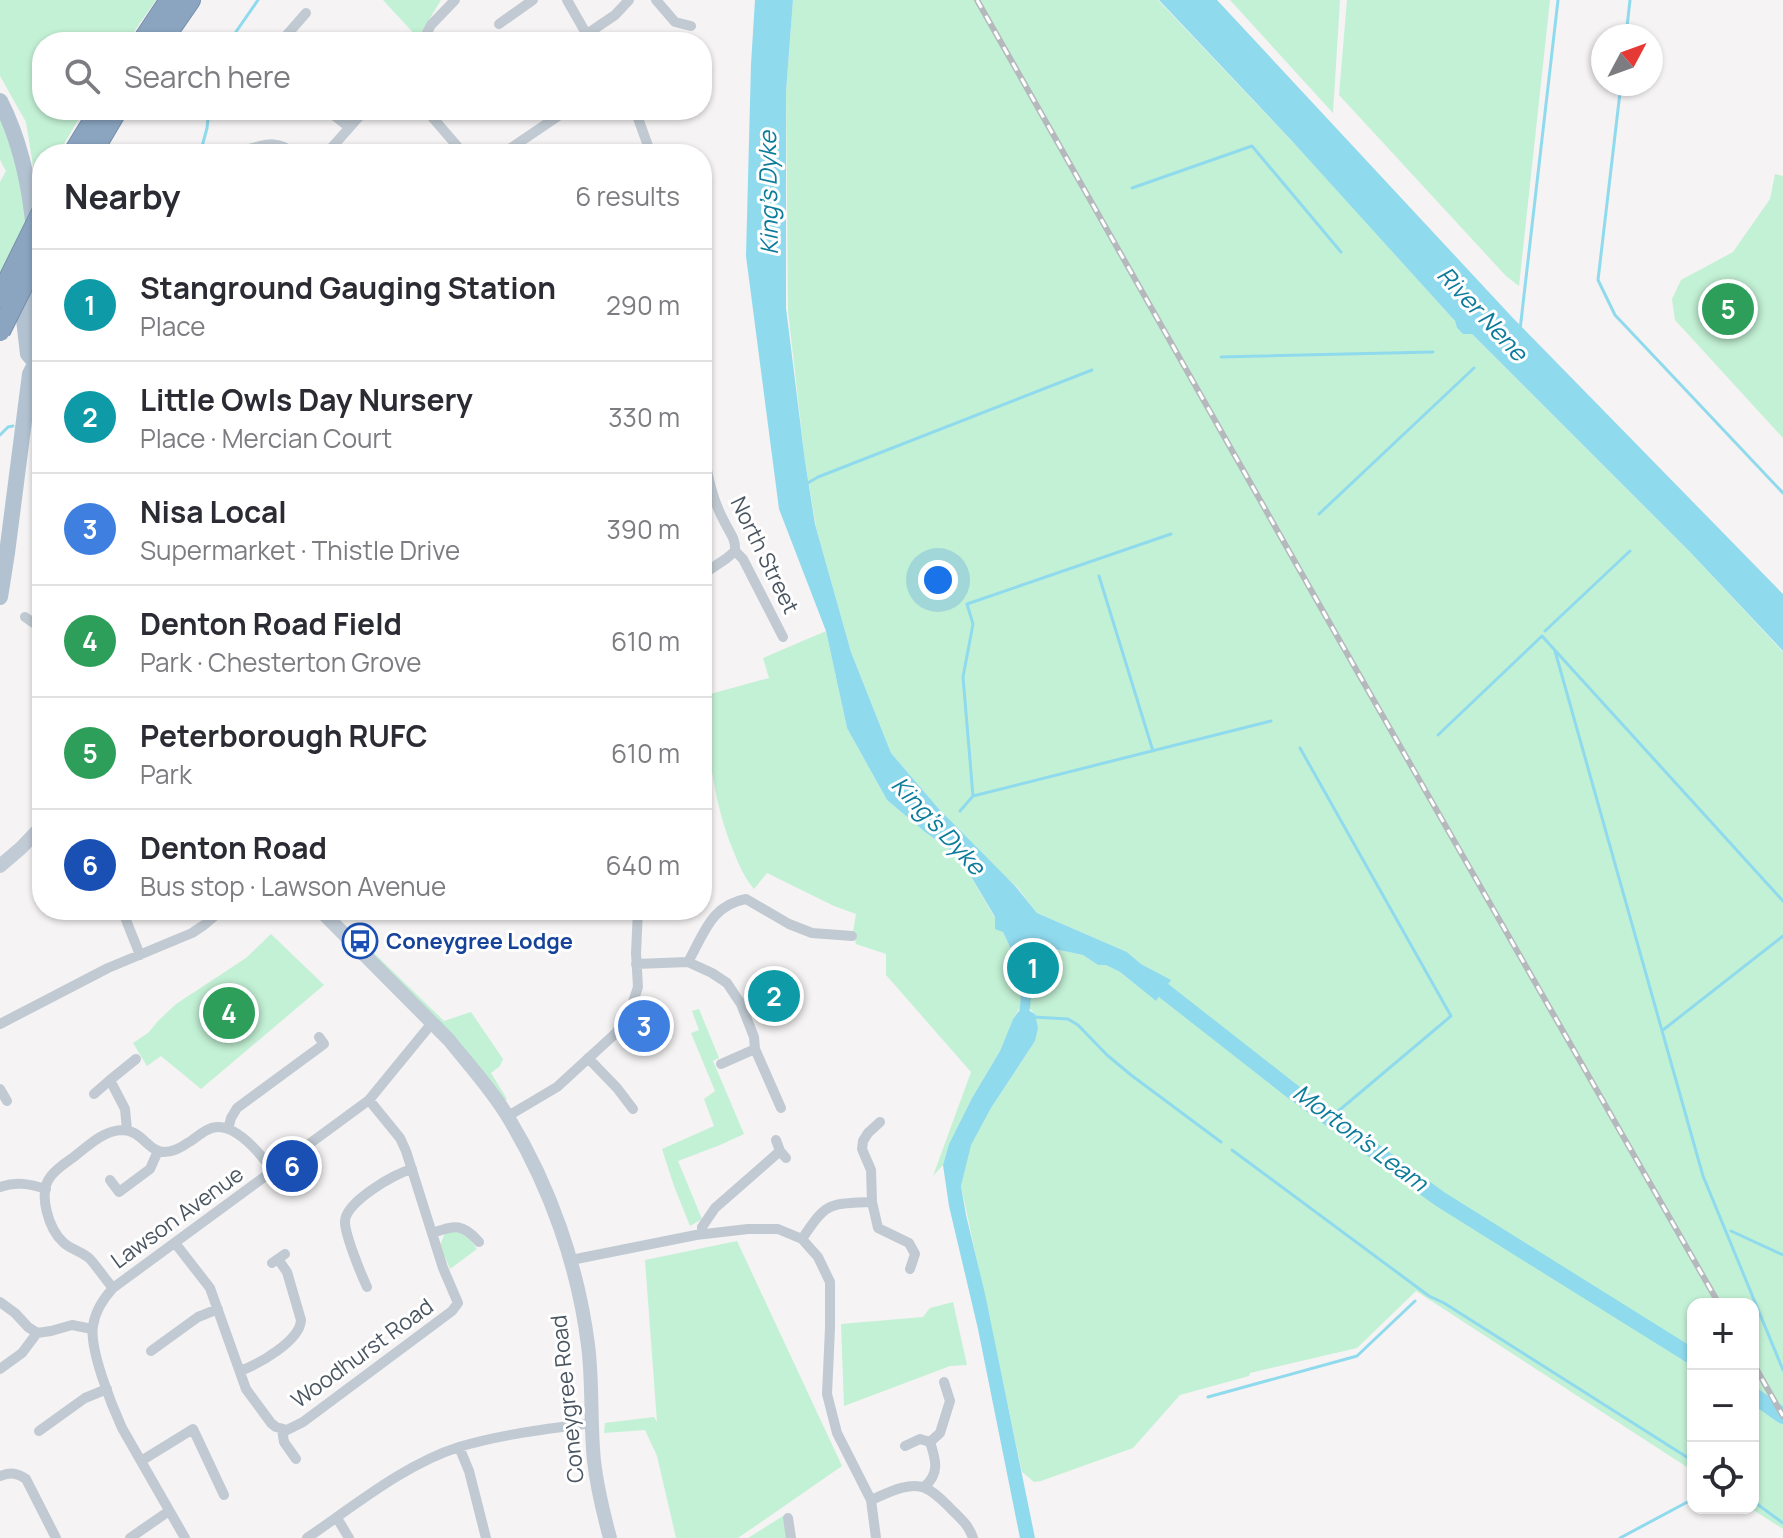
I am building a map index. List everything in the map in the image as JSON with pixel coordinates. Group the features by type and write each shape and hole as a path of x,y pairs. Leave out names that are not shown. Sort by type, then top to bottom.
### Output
{"highway":[{"path":"149,32 170,0"},
{"path":"168,32 190,0"},
{"path":"79,144 94,120"},
{"path":"97,144 111,120"},
{"path":"0,297 32,232"},
{"path":"0,331 32,267"}],"main road":[{"path":"0,101 19,146 32,219"},
{"path":"0,297 27,305 32,310"},
{"path":"27,305 32,297"},
{"path":"0,597 32,372"}],"street":[{"path":"427,32 455,0"},
{"path":"499,24 533,0"},
{"path":"567,0 586,32"},
{"path":"596,32 629,0"},
{"path":"656,0 675,22 691,26"},
{"path":"289,32 306,13"},
{"path":"340,120 349,127"},
{"path":"335,144 356,120"},
{"path":"435,120 455,144"},
{"path":"517,144 552,120"},
{"path":"639,120 647,144"},
{"name":"North Street","path":"712,492 722,519 736,542 735,551 743,559 783,637"},
{"path":"712,568 735,551"},
{"path":"25,617 32,622"},
{"path":"0,866 32,836"},
{"path":"712,919 731,902 746,899 789,924 812,933 852,936"},
{"path":"126,920 140,955"},
{"path":"0,1024 69,987 198,929 209,920"},
{"name":"Coneygree Road","path":"330,920 465,1060 508,1116 539,1175 571,1260 588,1346 594,1461 610,1538"},
{"path":"508,1116 557,1087 616,1033 631,1008 638,987 638,920"},
{"path":"688,962 712,920"},
{"path":"636,964 688,962 727,983 745,1015 754,1037 755,1049 781,1108"},
{"name":"Lawson Avenue","path":"92,1329 96,1312 113,1288 369,1100 432,1023"},
{"path":"228,1129 237,1108 324,1044 319,1037"},
{"path":"721,1064 755,1049"},
{"path":"588,1058 633,1109"},
{"path":"94,1094 136,1059"},
{"path":"110,1080 125,1109 127,1130"},
{"path":"0,1089 7,1101"},
{"name":"Woodhurst Road","path":"175,1243 210,1288 246,1389 271,1423 287,1430 303,1422 452,1311 458,1303 443,1268 406,1151 400,1138 369,1100"},
{"path":"880,1122 868,1133 862,1149 871,1170 872,1202 878,1228 909,1243 915,1254 910,1269"},
{"path":"113,1288 90,1260 65,1244 56,1233 46,1200 49,1178 101,1136 127,1130 135,1132 158,1151 169,1152 208,1130 217,1127 228,1129 253,1147 274,1172"},
{"path":"702,1234 702,1227 715,1208 781,1150"},
{"path":"110,1180 119,1192 150,1169 158,1151"},
{"path":"367,1287 348,1236 345,1217 360,1200 400,1172 412,1169"},
{"path":"0,1187 20,1183 46,1189"},
{"path":"802,1239 829,1206 872,1202"},
{"path":"432,1233 460,1226 479,1242"},
{"path":"571,1260 702,1234 748,1229 778,1229 802,1239 818,1257 830,1282 827,1394 837,1433 871,1500 876,1538"},
{"path":"240,1371 255,1365 288,1342 300,1327 301,1320 287,1272 279,1259"},
{"path":"0,1302 37,1333"},
{"path":"151,1351 160,1337 218,1309"},
{"path":"0,1369 22,1353 37,1333 72,1325 92,1329 107,1389 122,1428 185,1538"},
{"path":"930,1442 940,1433 950,1401 944,1382"},
{"path":"39,1431 85,1398 107,1389"},
{"path":"307,1538 412,1469 459,1447 526,1432 592,1423"},
{"path":"141,1461 193,1429 224,1495"},
{"path":"282,1429 284,1442 296,1459"},
{"path":"905,1446 920,1439 930,1442"},
{"path":"924,1487 932,1480 937,1465 930,1442"},
{"path":"459,1447 469,1471 486,1538"},
{"path":"0,1476 18,1473 26,1479 56,1538"},
{"path":"871,1500 911,1486 924,1487 964,1522 973,1538"},
{"path":"130,1538 169,1511"},
{"path":"337,1518 349,1538"},
{"path":"788,1518 791,1538"}],"green space":[{"path":"0,0 156,0 134,32 32,32 32,120 78,120 64,144 32,144 32,160 26,122 0,76"},
{"path":"383,0 441,0 422,32 412,32"},
{"path":"793,0 1158,0 1306,156 1455,321 1457,328 1463,334 1472,334 1690,552 1783,652 1783,1529 1759,1514 1759,1298 1687,1298 1687,1467 1416,1291 1357,1348 1250,1373 1249,1376 1180,1395 1133,1448 1041,1481 1034,1482 1022,1472 961,1186 970,1145 1035,1041 1035,1014 1029,1008 1019,1009 1000,1051 949,1144 943,1165 933,1176 971,1072 886,975 886,954 856,944 853,932 856,914 767,873 754,889 750,884 726,831 712,774 712,694 769,678 763,658 826,631 847,728 887,800 959,856 1011,949 1024,963 1045,947 1083,955 1098,965 1106,965 1120,972 1156,1001 1170,980 1141,964 1127,952 1037,913 1017,887 939,809 891,753 851,652 816,527 805,461 788,311 786,92"},
{"path":"1230,0 1340,0 1333,113"},
{"path":"1347,0 1550,0 1519,286 1506,276 1339,95"},
{"path":"0,117 22,182 27,241 0,276 0,182 6,171 0,160"},
{"path":"1775,174 1783,176 1783,438 1675,320 1672,299 1681,280 1733,252 1770,199"},
{"path":"336,920 340,920 444,1021 471,1012 503,1059 491,1073 507,1099 504,1101"},
{"path":"271,934 324,985 201,1089 161,1056 147,1066 133,1043 148,1033 176,1004 246,958"},
{"path":"699,1009 719,1058 713,1061 744,1134 678,1161 702,1219 690,1226 662,1149 714,1126 704,1099 715,1091 691,1033 699,1030 692,1011"},
{"path":"450,1230 466,1233 477,1249 450,1269 440,1245 445,1233"},
{"path":"737,1241 842,1466 738,1538 676,1538 657,1456 645,1430 604,1433 605,1423 654,1417 657,1422 645,1260"},
{"path":"953,1302 967,1365 950,1366 844,1406 841,1324 923,1317 930,1308"},
{"path":"783,1516 787,1538 748,1538"}],"water":[{"path":"755,0 793,0 786,92 786,308 805,461 815,524 851,652 891,753 1037,913 1127,952 1141,964 1171,980 1156,1001 1120,972 1106,965 1098,965 1083,955 1045,947 1025,963 1011,949 1003,932 995,929 995,917 959,856 887,800 847,728 826,631 779,509 746,256"},
{"name":"River Nene","path":"1159,0 1217,0 1512,317 1783,594 1783,651 1690,552 1472,334 1463,334 1457,328 1455,321 1292,141"},
{"path":"1025,1008 1035,1014 1038,1028 1035,1041 971,1145 961,1186 1035,1538 1020,1538 978,1329 949,1206 943,1165 949,1144 1000,1051 1013,1019"}],"waterway":[{"path":"236,32 258,0"},
{"name":"River Nene","path":"1520,330 1558,0"},
{"path":"1627,24 1630,0"},
{"path":"1620,96 1598,280 1615,315 1783,493"},
{"path":"203,144 208,120"},
{"path":"1132,188 1252,146 1341,252"},
{"path":"1221,357 1433,352"},
{"path":"1319,514 1474,368"},
{"path":"806,484 1092,370"},
{"path":"0,435 13,426"},
{"path":"960,811 973,796 963,677 973,624 967,604 1171,534"},
{"path":"1545,631 1630,551"},
{"path":"1099,576 1153,751"},
{"path":"1438,735 1542,636 1783,901"},
{"path":"1555,651 1703,1176 1783,1370"},
{"path":"973,796 1271,721"},
{"path":"1300,748 1451,1016 1330,1118"},
{"path":"1663,1030 1783,936"},
{"name":"King's Dyke","path":"1023,1017 1026,950"},
{"name":"Morton's Leam","path":"1146,980 1440,1199 1687,1353"},
{"path":"1033,1017 1068,1019 1078,1025 1131,1075 1221,1142"},
{"path":"1232,1150 1429,1296 1687,1457"},
{"path":"1731,1231 1783,1255"},
{"path":"1208,1397 1357,1356 1415,1301"},
{"name":"Morton's Leam","path":"1759,1399 1783,1416"},
{"path":"1620,1538 1687,1502"},
{"path":"1759,1505 1783,1523"}],"railway":[{"path":"977,0 1716,1298"},
{"path":"1757,1370 1783,1416"}],"place":[{"name":"Peterborough RUFC","path":"1728,309"},
{"name":"Coneygree Lodge","path":"360,941"},
{"name":"Stanground Gauging Station","path":"1033,968"},
{"name":"Little Owls Day Nursery","path":"774,996"},
{"name":"Denton Road Field","path":"229,1013"},
{"name":"Nisa Local","path":"644,1026"},
{"name":"Denton Road","path":"292,1166"}]}
